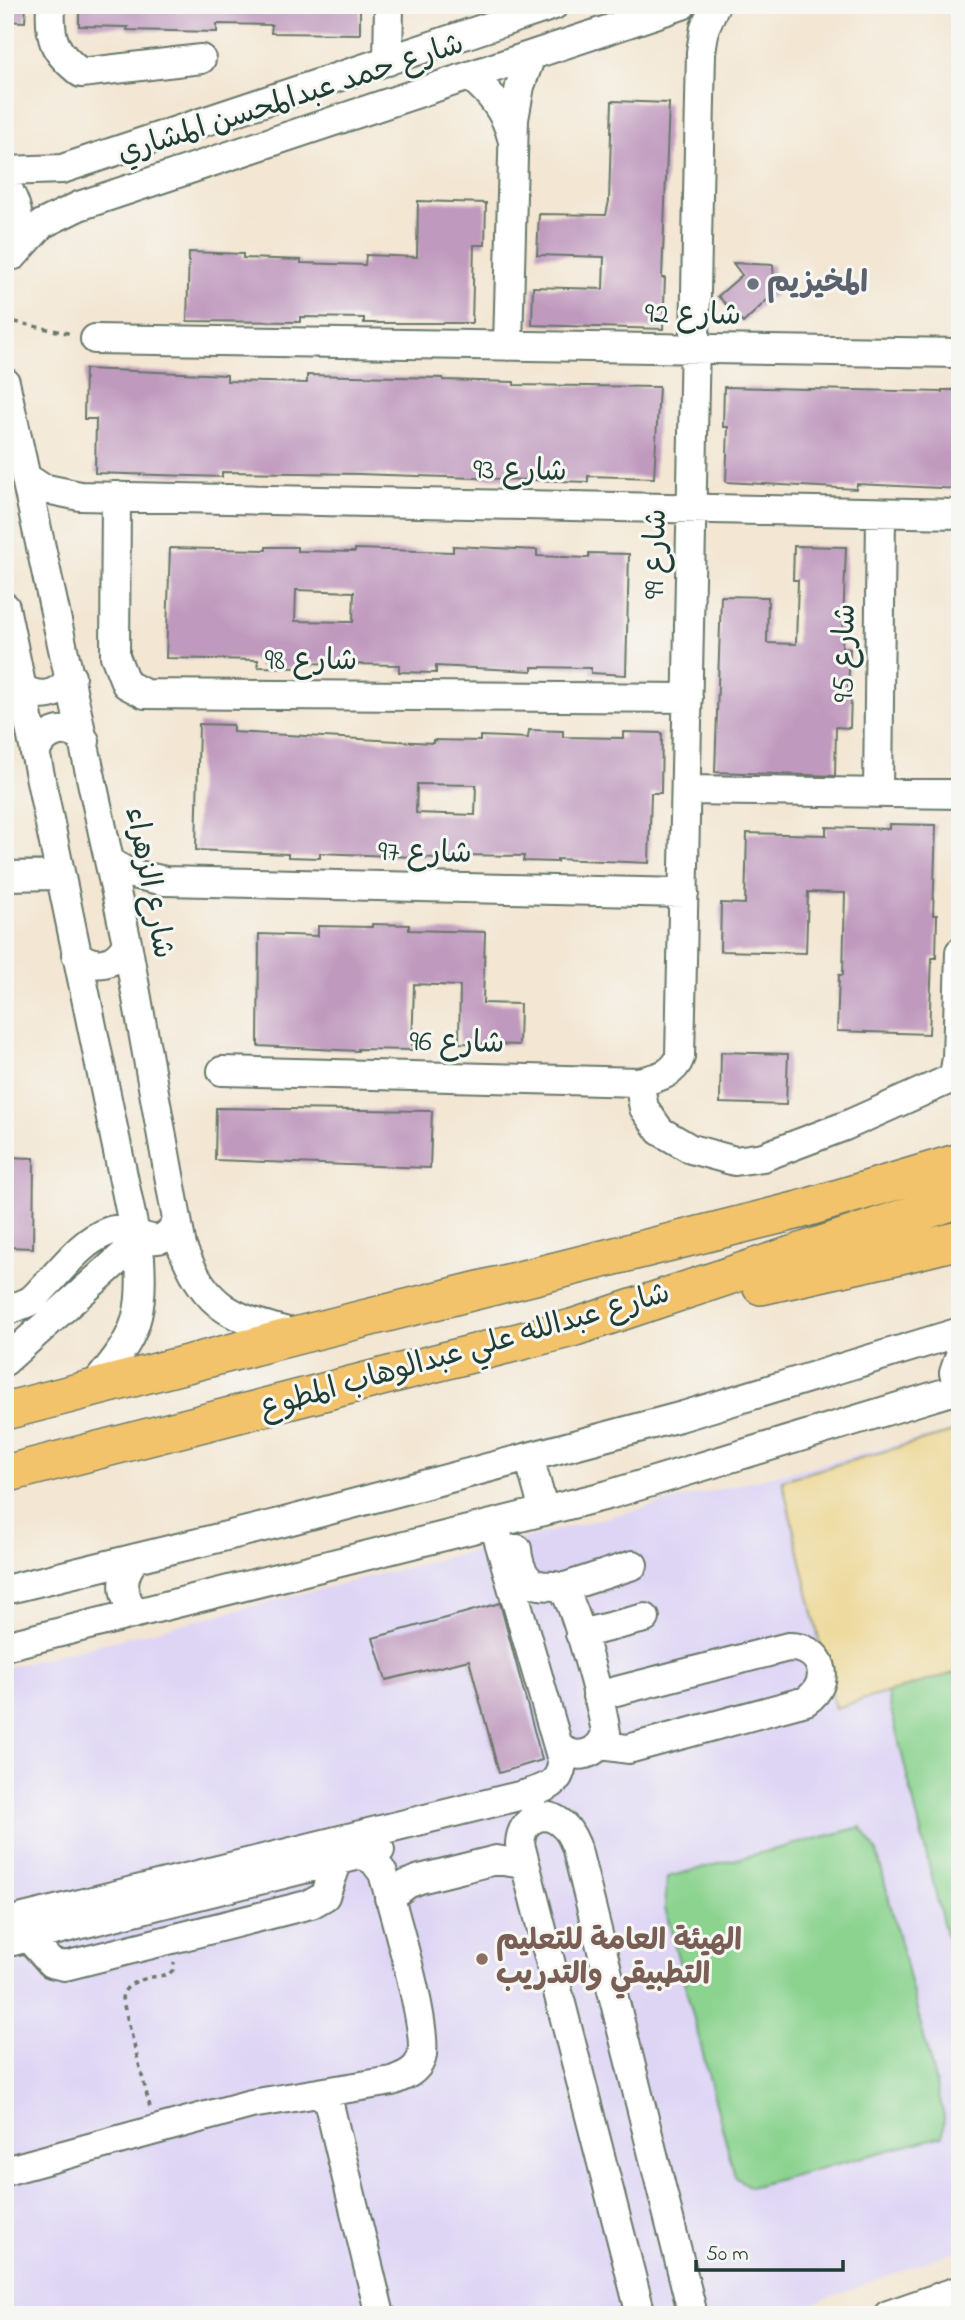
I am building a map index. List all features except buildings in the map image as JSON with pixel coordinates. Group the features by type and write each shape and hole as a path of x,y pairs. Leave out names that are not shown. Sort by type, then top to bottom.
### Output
{"main road":[{"path":"799,1210 868,1175 960,1138"},
{"name":"شارع عبدالله علي عبدالوهاب المطوع","path":"5,1411 799,1210 960,1162"},
{"name":"شارع عبدالله علي عبدالوهاب المطوع","path":"5,1474 572,1328 960,1199"},
{"path":"572,1328 960,1240"}],"street":[{"path":"51,5 50,27 61,58 81,74 201,60"},
{"path":"388,61 389,5"},
{"name":"شارع حمد عبدالمحسن المشاري","path":"5,171 62,169 554,5"},
{"name":"شارع حمد عبدالمحسن المشاري","path":"8,267 42,224 79,206 682,5"},
{"name":"شارع 99","path":"680,1057 701,52 705,27 715,5"},
{"path":"640,20 659,19 676,25 691,36 701,52"},
{"path":"508,346 513,142 520,86 531,55"},
{"path":"470,76 486,89 508,119 513,142"},
{"path":"306,88 301,98 301,108 306,117 314,122 325,123"},
{"path":"62,169 57,185 60,192 64,199 79,206"},
{"path":"5,185 14,198 19,218 19,240 8,267"},
{"name":"شارع 92","path":"95,339 960,353"},
{"name":"شارع الزهراء","path":"5,382 121,912 182,1247 193,1275 210,1298 231,1313 253,1323 299,1335"},
{"name":"شارع 93","path":"27,478 42,488 80,496 960,514"},
{"name":"شارع 93","path":"37,523 46,513 80,496"},
{"name":"شارع 98","path":"116,496 116,656 126,684 145,694 688,698"},
{"name":"شارع 95","path":"878,793 881,513"},
{"path":"5,607 136,1238 142,1293 137,1319 130,1340 91,1390"},
{"path":"22,688 39,696 49,695 58,691 71,677"},
{"path":"35,754 38,745 51,732 69,731 85,741"},
{"path":"686,790 960,794"},
{"name":"شارع 97","path":"110,862 128,873 165,881 684,893"},
{"path":"5,876 59,876"},
{"name":"شارع 97","path":"121,912 131,899 165,881"},
{"path":"76,954 83,960 100,964 117,958 127,943"},
{"path":"639,1082 644,1108 660,1131 691,1149 735,1161 762,1157 845,1126 957,1075 960,952"},
{"name":"شارع 96","path":"222,1071 639,1082 668,1073 677,1065 680,1057"},
{"path":"5,1311 31,1300 75,1252 109,1230 122,1228 136,1238 154,1240 173,1231 177,1222"},
{"path":"5,1362 136,1238"},
{"path":"911,1253 960,1253"},
{"path":"5,1590 682,1416 933,1340 947,1348 959,1348 954,1373 959,1392 608,1495 5,1646"},
{"path":"529,1457 516,1546 520,1567 533,1583 562,1588 633,1565"},
{"path":"5,1921 551,1786 562,1767 519,1517"},
{"path":"136,1558 127,1569 124,1582 128,1602 136,1613"},
{"path":"91,1569 102,1579 108,1592 109,1607 105,1621"},
{"path":"558,1746 576,1756 589,1754 600,1745 606,1732 580,1634 568,1596 562,1588"},
{"path":"580,1634 645,1618"},
{"path":"597,1696 789,1647 812,1653 821,1666 822,1675 818,1690 806,1701 628,1749 600,1745"},
{"path":"17,1940 510,1816 539,1817 561,1823 567,1828 576,1846 689,2311"},
{"path":"539,1817 526,1824 520,1834 525,1864 641,2313"},
{"path":"5,2171 250,2104 392,2081 411,2073 422,2056 421,2024 381,1869 374,1861 351,1858 332,1874 326,1894 317,1901 57,1966 17,1940"},
{"path":"389,1898 407,1884 420,1879 496,1860 525,1864"},
{"path":"326,2092 380,2315"},
{"path":"890,2314 945,2300"}],"path":[{"path":"5,320 95,339"},
{"path":"156,2130 122,1997 123,1989 129,1984 169,1974 173,1970 169,1940"}],"shaded area":[{"name":"الهيئة العامة للتعليم التطبيقي والتدريب","path":"960,1429 960,2249 782,2315 5,2315 5,1668"}],"green space":[{"path":"960,1671 960,1993 887,1693"},
{"path":"861,1827 877,1852 944,2116 943,2136 750,2187 735,2177 665,1908 667,1877"}],"sand":[{"path":"960,1430 960,1671 835,1708 782,1480"}],"place":[{"name":"المخيزيم","path":"753,284"},
{"name":"الهيئة العامة للتعليم التطبيقي والتدريب","path":"482,1959"}]}
